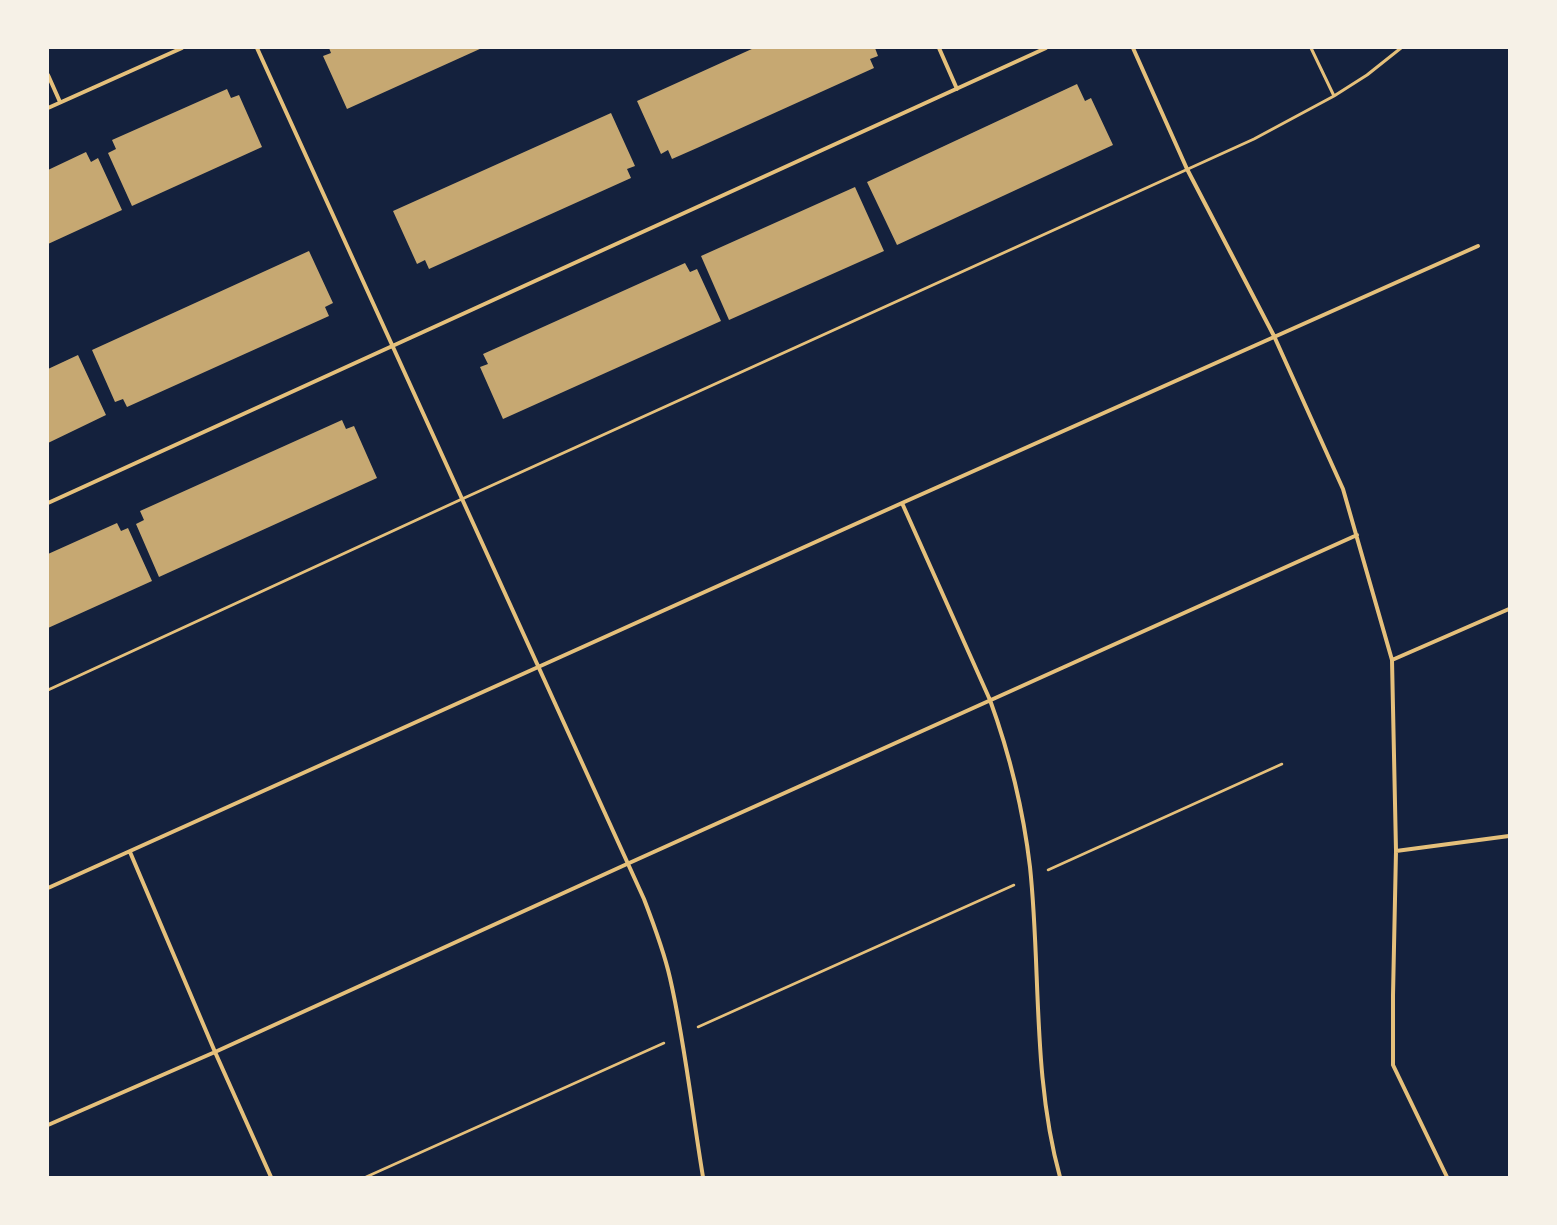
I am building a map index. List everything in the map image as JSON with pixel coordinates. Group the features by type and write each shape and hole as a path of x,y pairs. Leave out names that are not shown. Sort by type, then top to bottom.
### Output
{"street":[{"path":"48,108 182,48"},
{"path":"257,48 644,900 659,939 670,977 678,1015 703,1177"},
{"path":"939,48 957,88"},
{"path":"48,503 1046,48"},
{"path":"1133,48 1187,169 1274,336 1343,489 1392,660 1396,850 1393,1065 1447,1177"},
{"path":"48,75 60,102"},
{"path":"48,888 538,666 1478,246"},
{"path":"902,503 990,700 1002,732 1013,771 1024,819 1030,869 1043,1082 1048,1124 1060,1177"},
{"path":"48,1125 215,1052 627,864 1357,535"},
{"path":"1392,660 1509,609"},
{"path":"1396,850 1509,836"},
{"path":"130,852 215,1052 271,1177"}],"lane":[{"path":"1311,48 1334,96"},
{"path":"48,690 462,499 1254,139 1334,96 1367,75 1401,48"}],"path":[{"path":"1073,858 1282,764"},
{"path":"710,1022 987,897"},
{"path":"366,1177 652,1048"}],"building":[{"path":"329,48 482,48 347,109 323,56 331,53"},
{"path":"754,48 875,48 878,56 870,59 874,68 697,148 672,159 668,150 661,154 637,101"},
{"path":"1077,84 1085,101 1091,98 1113,145 897,245 867,182"},
{"path":"227,89 231,98 239,95 262,147 132,206 108,153 116,149 112,140"},
{"path":"611,113 635,166 627,169 631,178 429,269 425,260 417,264 393,211"},
{"path":"86,152 91,162 98,158 122,210 48,244 48,170"},
{"path":"855,187 884,251 729,320 701,256"},
{"path":"309,251 333,303 325,307 329,316 127,407 123,399 115,402 92,350"},
{"path":"685,263 690,272 697,269 721,321 503,419 480,367 488,364 483,354"},
{"path":"78,355 106,415 48,443 48,369"},
{"path":"342,420 346,429 354,426 377,478 159,577 136,524 144,520 140,511"},
{"path":"117,523 121,531 128,528 152,581 48,628 48,554"}]}
